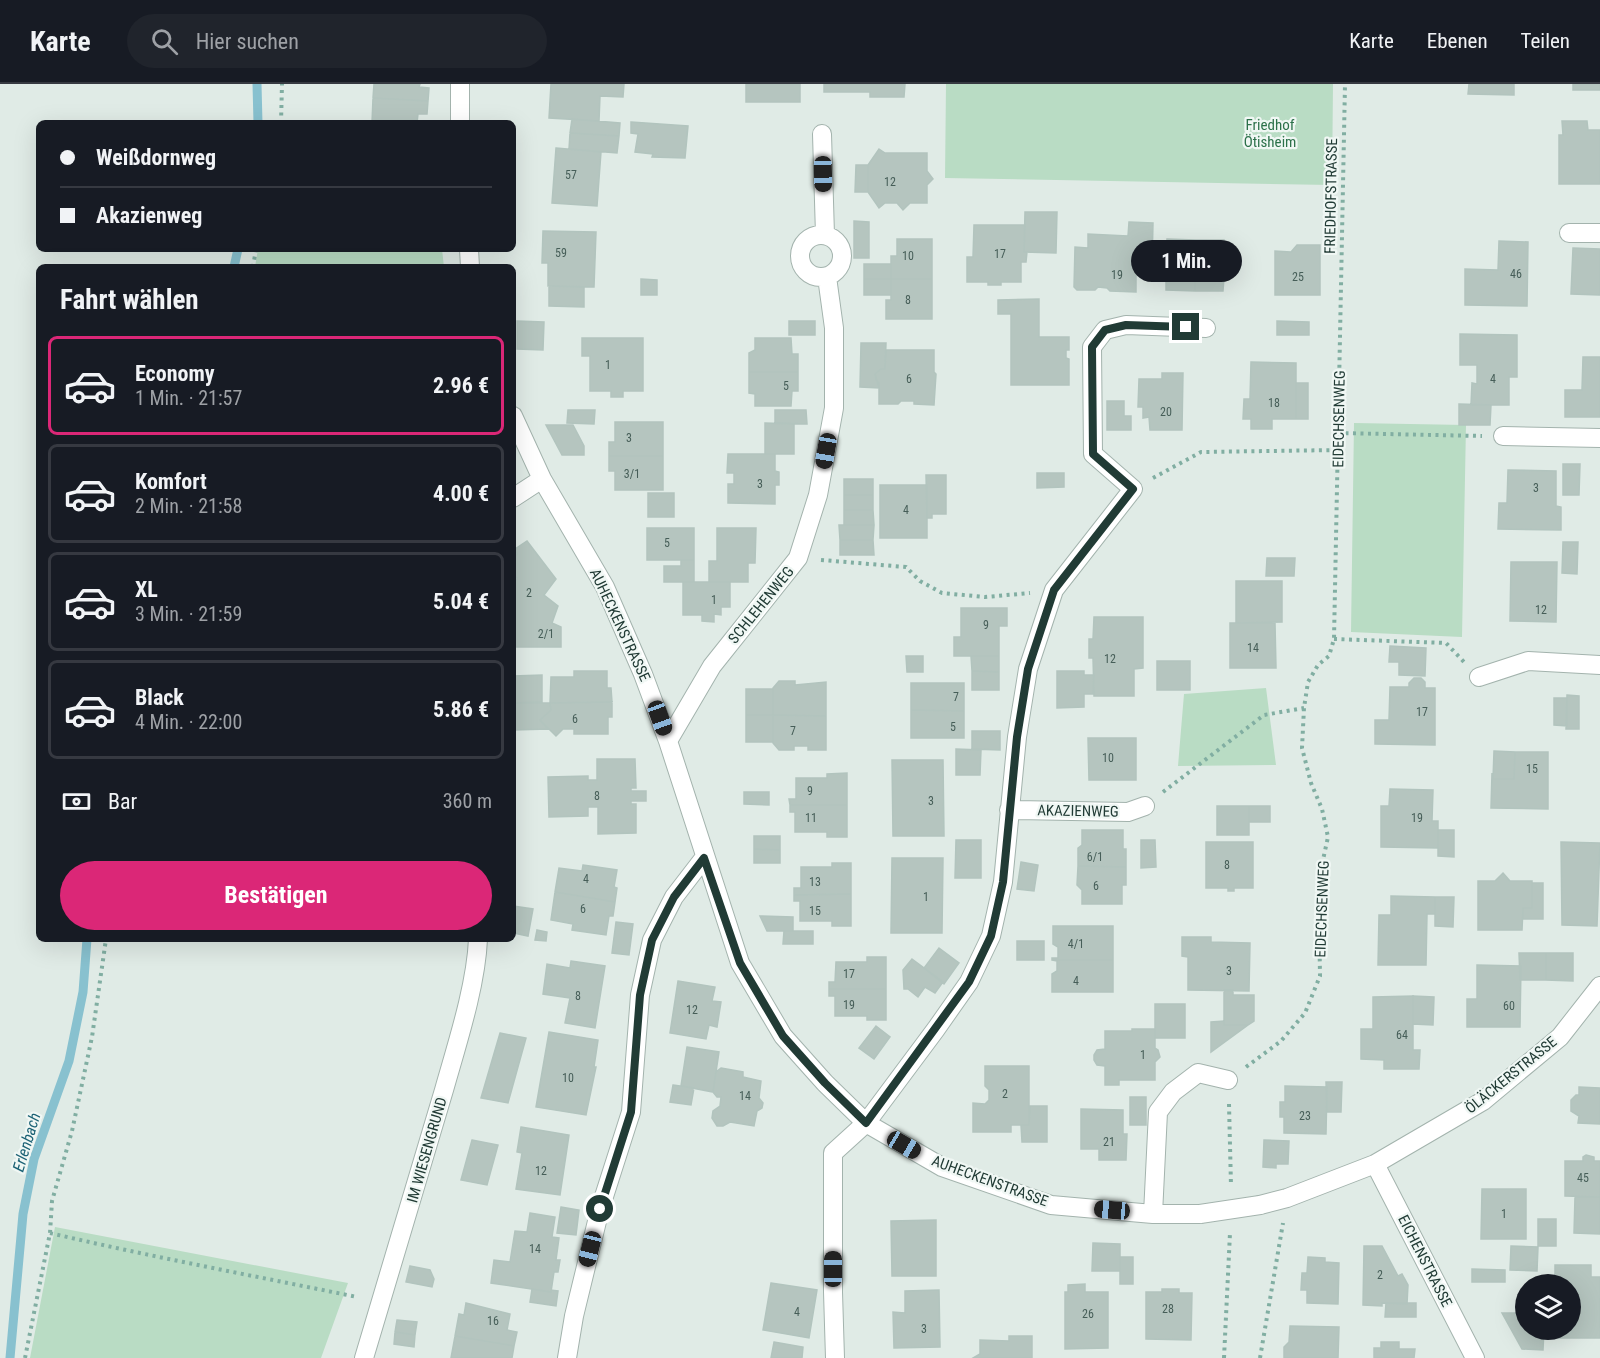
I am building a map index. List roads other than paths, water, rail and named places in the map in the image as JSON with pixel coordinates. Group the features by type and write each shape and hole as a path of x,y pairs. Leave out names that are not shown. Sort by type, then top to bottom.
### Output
{"street":[{"path":"460,84 460,120"},
{"path":"822,134 825,235"},
{"path":"1569,232 1600,233"},
{"path":"825,235 840,246 841,265 835,273 817,278 802,267 800,257 807,241 815,236 825,235"},
{"name":"SCHLEHENWEG","path":"668,741 712,666 798,558 818,495 834,408 834,328 827,277"},
{"path":"835,1358 833,1153 866,1123 969,982 991,936 1003,882 1017,737 1028,669 1054,590 1133,489 1093,454 1092,347 1105,330 1126,325 1206,328"},
{"name":"AUHECKENSTRASSE","path":"516,423 542,479 605,587 644,674 740,963 783,1036 825,1083 866,1123 942,1167 1051,1205 1153,1214 1200,1214 1260,1205 1287,1198 1375,1164"},
{"path":"1503,436 1600,438"},
{"path":"516,496 542,479"},
{"path":"1479,677 1528,661 1600,665"},
{"name":"AKAZIENWEG","path":"1009,810 1128,812 1145,806"},
{"path":"567,1358 574,1316 597,1219 631,1112 640,995 652,940 674,897 704,858"},
{"name":"IM WIESENGRUND","path":"364,1358 415,1192 460,1031 478,954 478,942"},
{"name":"ÖLÄCKERSTRASSE","path":"1375,1164 1483,1101 1560,1036 1600,986"},
{"path":"1153,1214 1158,1112 1173,1092 1198,1073 1228,1080"},
{"name":"EICHENSTRASSE","path":"1375,1164 1475,1358"}],"waterway":[{"name":"Erlenbach","path":"257,84 258,120"},
{"name":"Erlenbach","path":"235,264 237,252"},
{"name":"Erlenbach","path":"10,1358 23,1214 34,1159 69,1061 83,992 87,942"}],"park label":[{"name":"Friedhof Ötisheim","path":"1270,134"}]}
